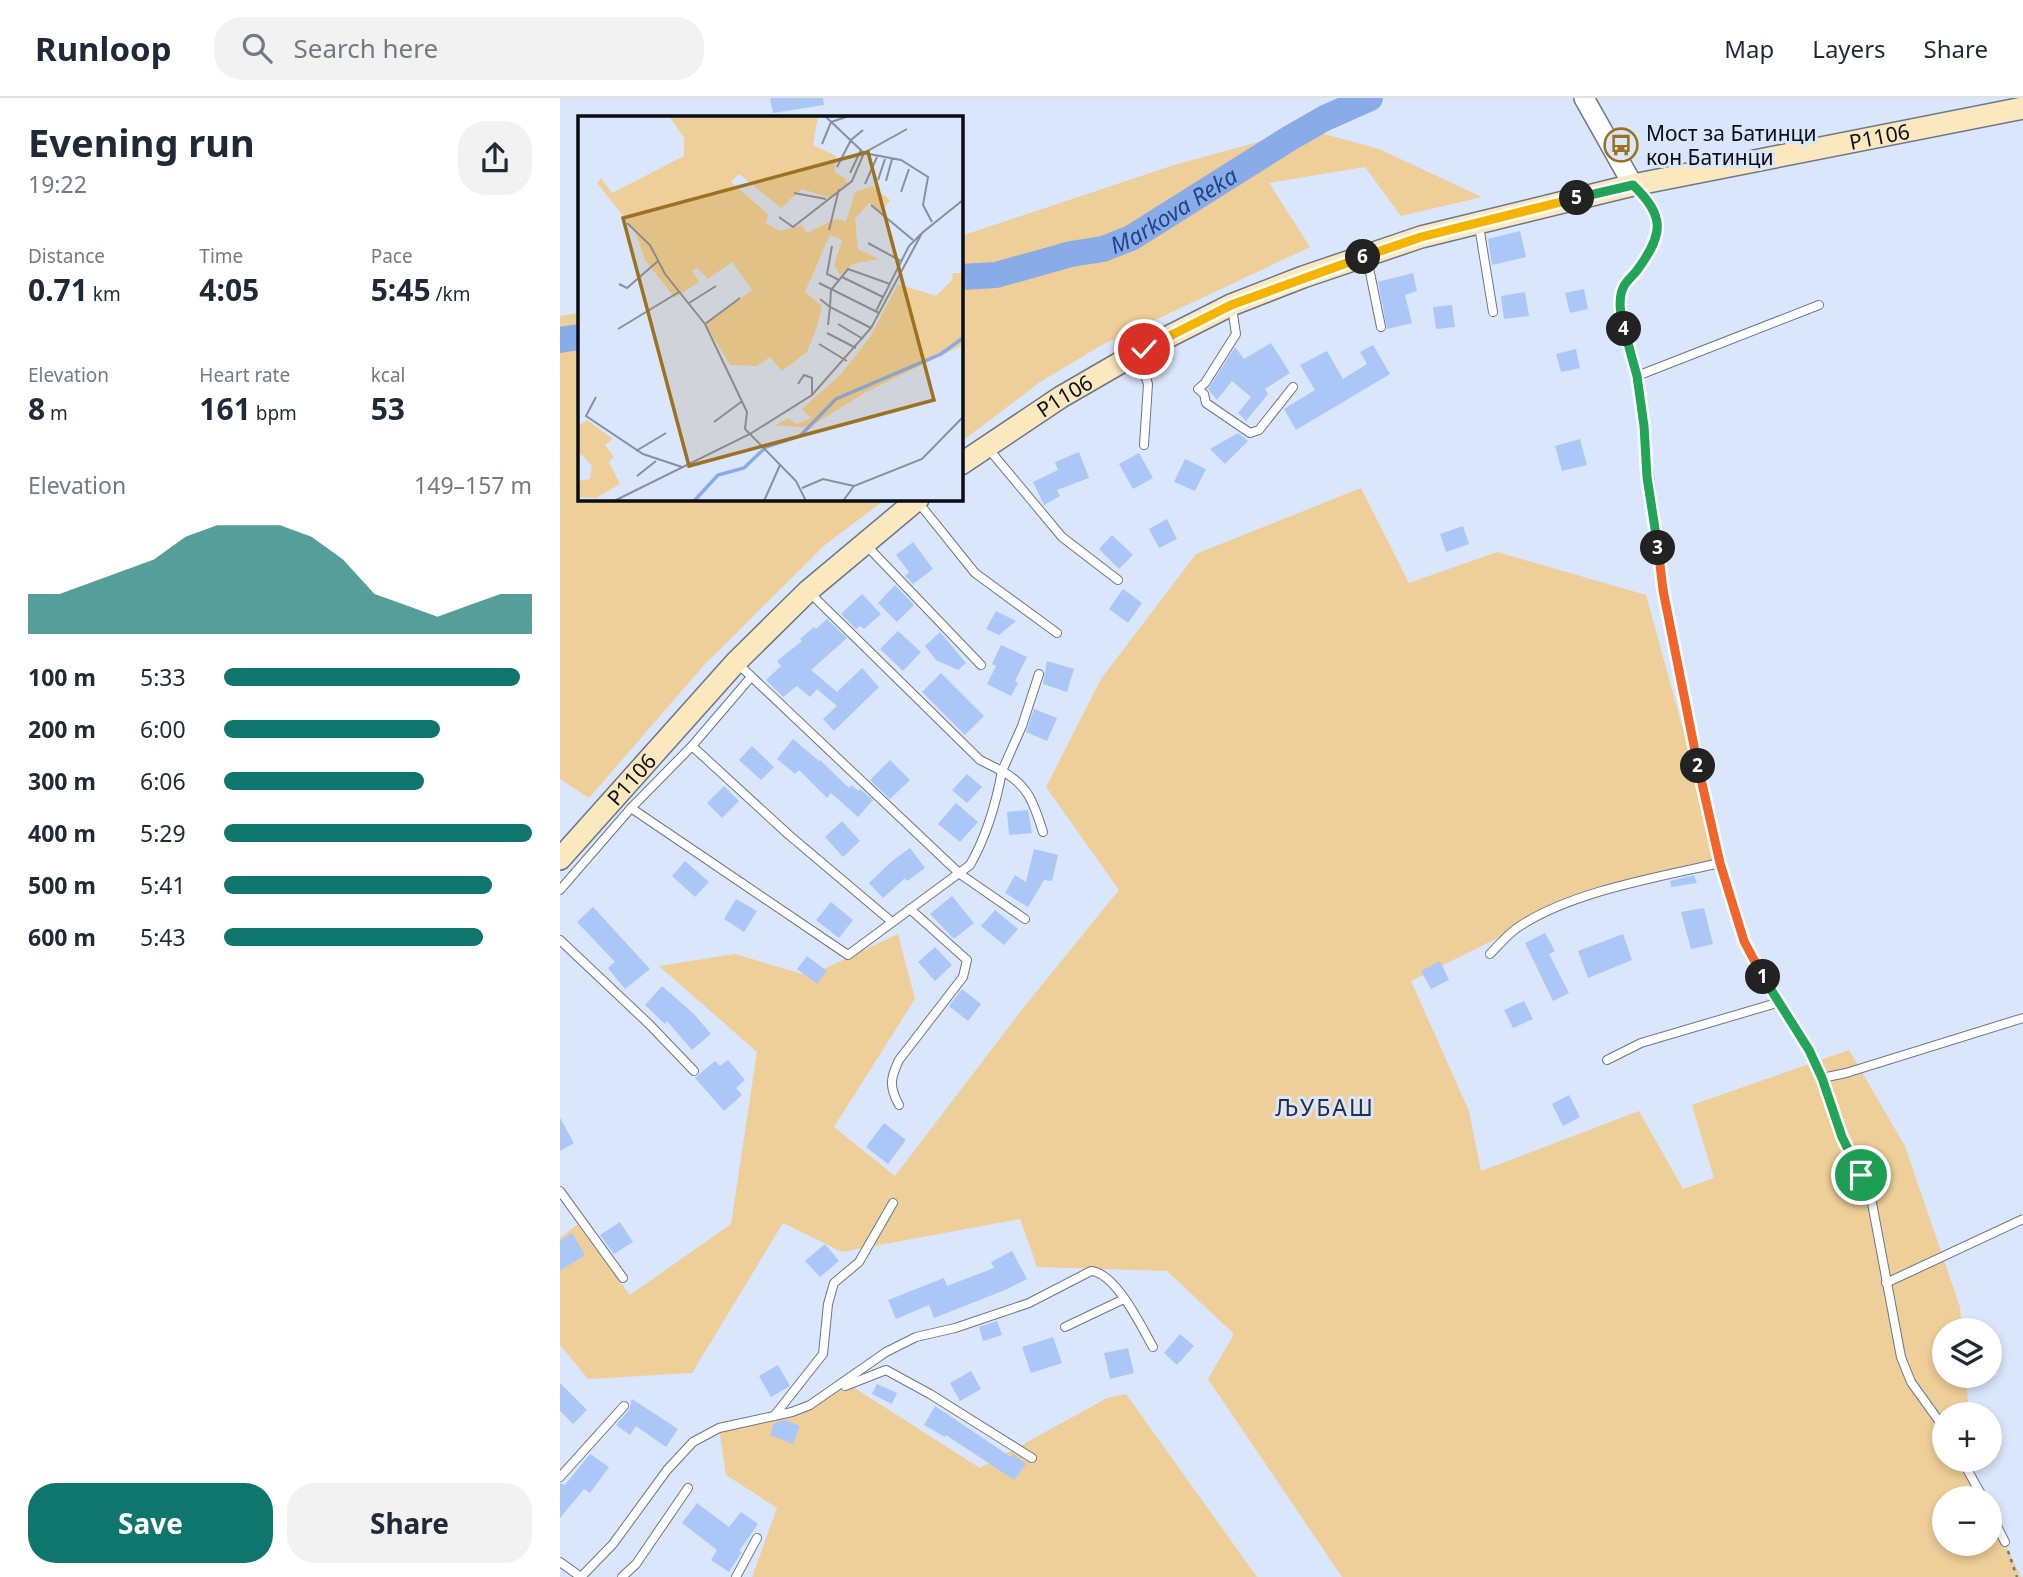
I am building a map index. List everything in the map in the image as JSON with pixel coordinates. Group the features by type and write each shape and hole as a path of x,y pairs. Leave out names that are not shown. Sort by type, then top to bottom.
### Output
{"main road":[{"name":"P1106","path":"962,463 1061,397 1231,305 1421,237 1633,185 2023,108"},
{"name":"P1106","path":"560,859 743,669 808,591 916,500"}],"street":[{"path":"1589,106 1633,185"}],"lane":[{"path":"1633,185 1651,202 1657,221 1655,241 1623,288 1620,310 1637,376 1663,590 1720,863 1744,941 1756,966 1809,1050 1822,1078 1842,1137 1872,1203 1901,1357 1911,1382 1932,1412"},
{"path":"1478,223 1493,312"},
{"path":"1366,256 1381,327"},
{"path":"1231,305 1237,334 1205,383 1198,389 1204,394 1206,403 1250,433 1259,430 1293,387"},
{"path":"1637,376 1819,305"},
{"path":"1138,353 1148,384 1144,445"},
{"path":"987,447 1062,537 1118,580"},
{"path":"918,500 975,573 1057,633"},
{"path":"864,543 981,665"},
{"path":"808,591 980,760 1015,778 1032,799 1043,832"},
{"path":"560,890 631,808 692,746 743,669 960,874 1025,919"},
{"path":"631,808 848,955 970,865 979,850 997,797 1002,771 1039,674"},
{"path":"692,746 789,835 892,922"},
{"path":"1490,954 1516,929 1552,909 1629,884 1720,863"},
{"path":"899,1105 890,1082 892,1074 964,977 967,960 910,909"},
{"path":"560,940 694,1071"},
{"path":"1607,1060 1641,1043 1780,1002"},
{"path":"1822,1078 1858,1070 2023,1018"},
{"path":"560,1191 622,1278"},
{"path":"774,1416 823,1354 828,1304 834,1283 859,1262 893,1203"},
{"path":"1886,1283 2023,1219"},
{"path":"826,1396 886,1353 916,1338 1029,1303 1091,1272 1099,1272 1106,1277 1124,1299 1153,1346"},
{"path":"1065,1327 1124,1299"},
{"path":"560,1562 581,1577 612,1544 667,1470 693,1442 719,1428 810,1405 866,1376 886,1370 930,1394 1032,1458"},
{"path":"560,1477 624,1406"},
{"path":"622,1577 636,1564 688,1488"},
{"path":"2002,1536 2005,1542"},
{"path":"736,1577 757,1538"}],"path":[{"path":"2005,1542 2017,1577"}],"shaded area":[{"path":"1306,129 1379,149 1482,197 1401,216 1365,167 1269,183 1310,247 1100,346 1040,382 962,441 962,236 1174,165"},
{"path":"578,313 578,500 885,500 825,545 705,664 589,798 560,779 560,316"},
{"path":"1361,488 1409,583 1497,552 1646,595 1720,863 1629,884 1552,909 1411,981 1469,1111 1481,1171 1639,1111 1683,1189 1714,1178 1692,1105 1849,1050 1905,1146 1960,1307 1961,1318 1932,1318 1932,1388 1967,1388 1968,1402 1932,1402 1932,1472 1974,1472 1976,1486 1932,1486 1932,1556 2002,1556 2002,1537 2021,1577 1342,1577 1208,1379 1234,1334 1167,1271 1037,1267 1020,1219 842,1252 783,1223 692,1373 588,1379 560,1345 560,1238 578,1224 630,1295 731,1224 757,1052 659,966 735,954 809,976 898,934 915,999 834,1127 895,1176 1024,1007 1119,890 1046,787 1101,679 1196,554"},
{"path":"845,1382 980,1468 1107,1398 1126,1394 1257,1577 752,1577 777,1508 726,1475 719,1428 792,1412"}],"building":[{"path":"770,98 823,98 824,105 773,113"},
{"path":"1520,231 1526,257 1492,265 1488,239"},
{"path":"1413,273 1417,291 1405,295 1412,323 1387,329 1378,282"},
{"path":"1584,289 1588,309 1570,313 1565,293"},
{"path":"1525,292 1529,316 1504,319 1501,296"},
{"path":"1452,305 1455,327 1436,329 1433,307"},
{"path":"1271,343 1290,373 1265,389 1268,394 1246,421 1238,413 1251,397 1232,381 1217,400 1208,389 1235,347 1244,359"},
{"path":"1373,345 1390,374 1296,430 1284,409 1315,390 1300,365 1327,351 1343,379 1367,364 1360,352"},
{"path":"1576,349 1580,368 1561,372 1556,354"},
{"path":"1238,433 1248,441 1225,464 1210,449"},
{"path":"1580,439 1587,465 1562,471 1555,446"},
{"path":"1079,452 1089,478 1057,490 1060,496 1044,505 1033,482 1058,470 1055,462"},
{"path":"1139,453 1153,478 1133,489 1119,464"},
{"path":"1185,459 1206,469 1195,491 1174,482"},
{"path":"1167,519 1177,539 1159,548 1149,529"},
{"path":"1463,526 1469,544 1446,552 1440,534"},
{"path":"1112,535 1133,555 1119,569 1099,549"},
{"path":"913,542 933,569 913,584 905,576 909,572 896,555"},
{"path":"895,585 914,605 897,622 878,603"},
{"path":"1123,589 1142,603 1128,623 1109,609"},
{"path":"862,594 881,614 864,629 860,626 856,629 841,614"},
{"path":"996,611 1016,621 999,635 986,629"},
{"path":"827,619 847,638 811,670 837,692 862,668 879,687 834,731 823,719 837,706 817,689 810,697 797,686 783,697 766,680 781,666 777,661 802,641 800,639 814,627 816,629"},
{"path":"898,631 921,652 903,671 880,649"},
{"path":"940,632 966,663 958,670 936,660 925,646"},
{"path":"1001,645 1027,657 1011,696 987,684 996,666 992,664"},
{"path":"1047,661 1074,669 1067,692 1043,684"},
{"path":"941,673 984,716 965,735 922,692"},
{"path":"1034,709 1057,718 1047,741 1026,732"},
{"path":"793,739 849,788 852,785 858,791 860,789 873,800 858,817 831,793 827,798 799,770 795,774 777,759"},
{"path":"752,746 774,767 761,780 739,760"},
{"path":"890,760 910,780 890,799 870,780"},
{"path":"967,774 982,787 967,803 952,790"},
{"path":"724,786 739,801 722,818 707,803"},
{"path":"956,803 978,822 960,842 938,824"},
{"path":"1028,810 1032,833 1009,835 1007,812"},
{"path":"842,821 860,841 843,857 825,837"},
{"path":"910,848 925,868 907,881 905,878 883,898 869,883"},
{"path":"1034,849 1058,855 1052,881 1044,880 1028,907 1005,893 1015,875 1026,882"},
{"path":"685,861 709,882 695,897 672,876"},
{"path":"1694,875 1697,883 1671,887 1670,881"},
{"path":"952,896 974,923 954,939 930,914"},
{"path":"736,899 757,911 744,932 724,919"},
{"path":"831,902 853,920 839,938 816,920"},
{"path":"593,907 650,969 625,989 608,968 615,962 577,922"},
{"path":"1704,908 1713,944 1691,949 1681,912"},
{"path":"995,910 1018,929 1004,945 981,926"},
{"path":"1545,933 1555,951 1549,954 1569,993 1553,1001 1525,943"},
{"path":"1623,934 1632,960 1588,978 1578,951"},
{"path":"935,947 952,965 935,981 918,962"},
{"path":"807,956 827,971 817,984 797,969"},
{"path":"1440,961 1449,980 1431,989 1421,971"},
{"path":"662,986 694,1014 711,1034 692,1050 667,1021 665,1024 645,1005"},
{"path":"962,989 981,1004 968,1021 949,1006"},
{"path":"1524,1001 1533,1019 1513,1028 1504,1010"},
{"path":"728,1060 745,1080 736,1088 742,1095 724,1111 695,1078 715,1061 720,1066"},
{"path":"1569,1095 1580,1117 1563,1126 1552,1104"},
{"path":"560,1118 574,1143 560,1151"},
{"path":"884,1123 906,1140 888,1164 866,1147"},
{"path":"620,1222 633,1242 614,1254 600,1235"},
{"path":"572,1233 585,1255 560,1271 560,1241"},
{"path":"825,1244 839,1261 820,1277 805,1261"},
{"path":"1012,1251 1027,1279 934,1318 929,1305 896,1319 888,1300 944,1278 947,1286 994,1268 991,1262"},
{"path":"997,1321 1002,1335 983,1341 979,1327"},
{"path":"1180,1334 1194,1346 1177,1365 1164,1353"},
{"path":"1053,1337 1062,1363 1031,1373 1022,1347"},
{"path":"1128,1348 1134,1373 1110,1379 1104,1353"},
{"path":"778,1365 790,1386 771,1397 759,1376"},
{"path":"971,1371 981,1389 960,1401 950,1383"},
{"path":"560,1383 587,1410 573,1424 560,1411"},
{"path":"877,1384 897,1393 892,1404 872,1394"},
{"path":"632,1399 678,1429 666,1447 636,1426 630,1435 616,1425 629,1410"},
{"path":"935,1406 1011,1457 1013,1454 1026,1464 1014,1480 946,1435 945,1437 924,1425"},
{"path":"785,1420 800,1426 793,1444 770,1435 774,1423"},
{"path":"590,1454 609,1467 590,1493 584,1489 560,1518 560,1483 565,1485"},
{"path":"697,1503 729,1527 741,1512 758,1524 739,1551 742,1552 729,1572 711,1560 717,1550 682,1523"}],"waterway":[{"name":"Markova Reka","path":"962,277 996,275 1071,254 1103,249 1131,238 1290,138 1325,118 1370,98"},
{"path":"560,340 578,337"}],"place":[{"name":"Мост за Батинци кон Батинци","path":"1621,145"}],"district":[{"name":"ЉУБАШ","path":"1325,1107"}],"route":[{"path":"1144,349 1231,305 1303,277 1421,237 1633,185 1651,202 1657,221 1655,241 1623,288 1620,310 1637,376 1647,477 1663,590 1702,787 1720,863 1744,941 1756,966 1809,1050 1822,1078 1842,1137 1861,1175"}]}
